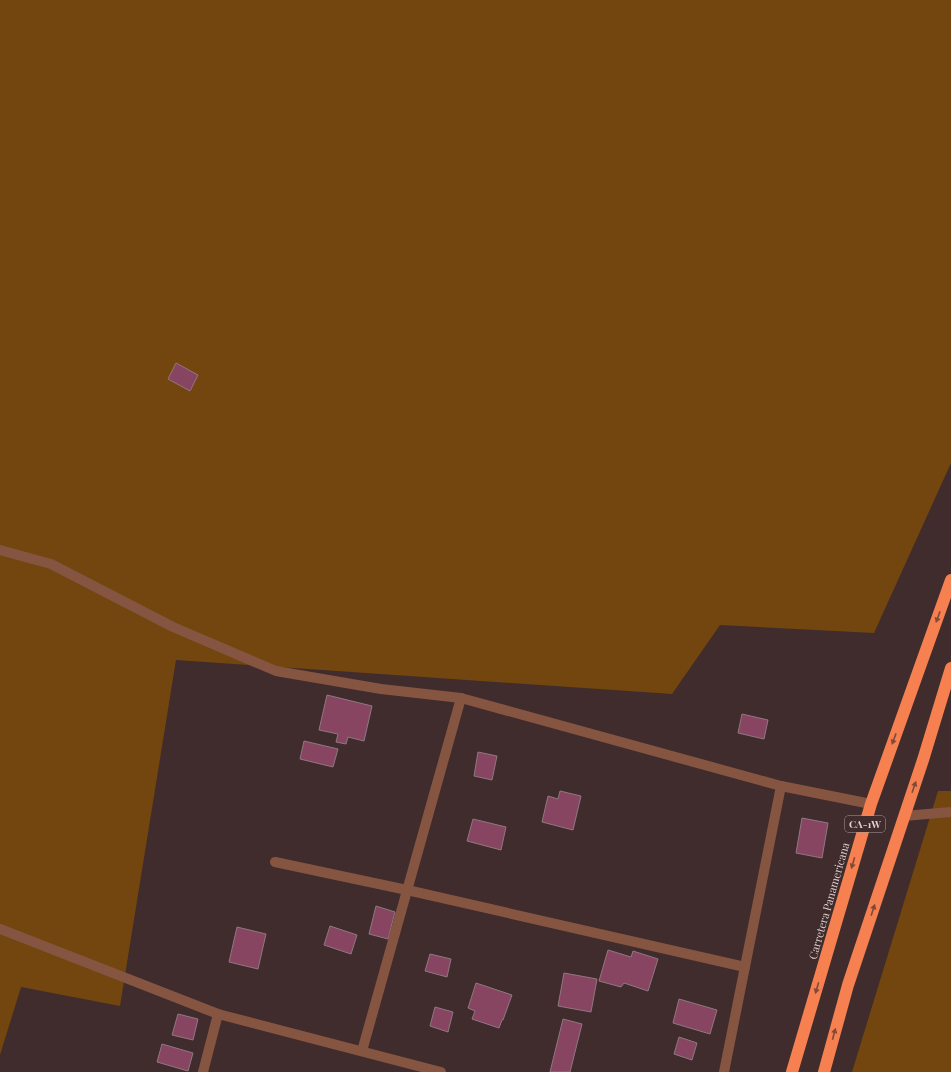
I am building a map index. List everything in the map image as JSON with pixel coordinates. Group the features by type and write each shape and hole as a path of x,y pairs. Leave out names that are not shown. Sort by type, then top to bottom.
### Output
{"highway":[{"name":"Carretera Panamericana","path":"792,1072 871,804 951,580"},
{"name":"CA-1W","path":"824,1072 848,985 923,760 951,668"}],"street":[{"path":"0,550 51,564 173,627 276,671 381,689 461,698 781,786 871,804"},
{"path":"362,1051 461,698"},
{"path":"724,1072 781,786"},
{"path":"904,816 951,812"},
{"path":"275,862 407,890 745,967"},
{"path":"0,929 218,1014 441,1072"},
{"path":"203,1072 218,1014"}],"shaded area":[{"path":"0,0 951,0 951,463 874,633 720,625 672,694 176,660 120,1006 21,987 0,1055"},
{"path":"938,791 951,791 951,1072 852,1072"}],"building":[{"path":"176,363 198,375 190,391 168,379"},
{"path":"327,695 372,706 364,741 348,737 346,744 336,742 338,734 319,730"},
{"path":"742,714 768,720 764,739 738,733"},
{"path":"304,741 338,749 333,767 300,759"},
{"path":"478,752 497,756 492,780 474,776"},
{"path":"560,791 581,796 573,830 542,822 548,796 558,799"},
{"path":"802,818 828,823 822,858 796,853"},
{"path":"473,819 506,827 501,850 467,841"},
{"path":"376,906 395,912 388,939 369,934"},
{"path":"330,926 357,935 351,954 324,945"},
{"path":"237,927 266,934 258,969 229,962"},
{"path":"608,950 631,957 633,951 658,959 648,991 624,983 621,987 599,981"},
{"path":"430,954 451,959 447,977 425,971"},
{"path":"564,973 597,979 591,1012 558,1006"},
{"path":"476,983 512,995 499,1028 472,1019 475,1011 468,1008"},
{"path":"679,999 717,1010 710,1034 673,1023"},
{"path":"435,1007 453,1012 448,1032 430,1026"},
{"path":"178,1014 198,1019 193,1040 172,1035"},
{"path":"563,1019 582,1024 570,1072 550,1072"},
{"path":"679,1037 697,1043 692,1060 674,1054"},
{"path":"162,1044 193,1053 188,1071 157,1062"}]}
